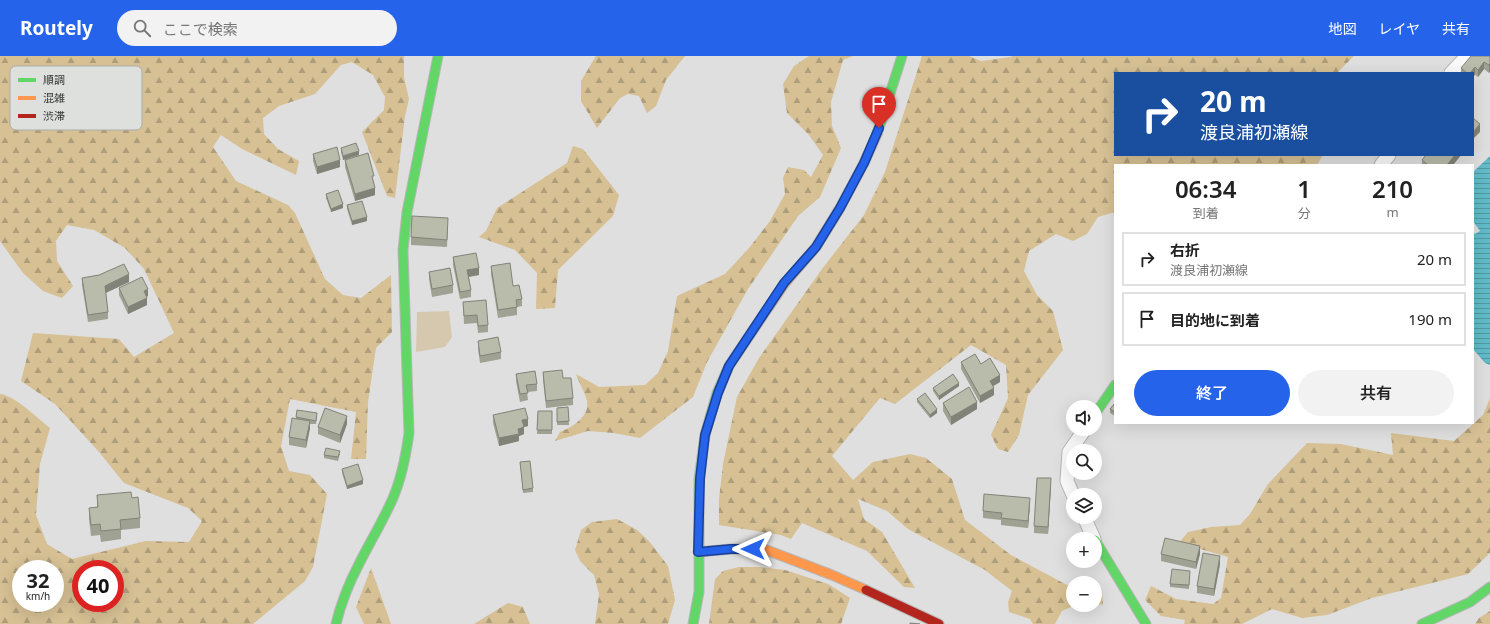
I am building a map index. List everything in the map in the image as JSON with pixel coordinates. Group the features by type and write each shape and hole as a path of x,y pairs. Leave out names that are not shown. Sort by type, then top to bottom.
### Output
{"street":[{"path":"336,624 346,590 400,482 406,458 409,433 403,250 407,212 438,56"},
{"path":"693,624 699,592 698,552 700,479 705,435 718,393 729,366 784,283 816,247 840,208 864,163 879,128 902,56"},
{"path":"1452,72 1467,56"},
{"path":"1382,164 1388,156"},
{"path":"1102,404 1114,386"},
{"path":"1070,488 1067,481 1069,452 1080,436"},
{"path":"698,552 731,549 764,549 832,575 939,624"},
{"path":"1102,552 1146,624"},
{"path":"1422,624 1470,602 1490,587"}],"shaded area":[{"path":"449,311 452,337 445,347 416,352 417,312"}],"green space":[{"path":"0,56 404,56 404,77 409,99 405,116 395,198 387,196 362,132 384,110 385,97 373,75 352,62 341,65 315,94 279,106 263,118 264,134 278,149 299,161 296,175 242,149 221,135 213,147 236,181 288,205 295,213 325,279 343,295 361,298 391,275 392,332 376,348 368,402 366,459 351,459 356,412 290,399 281,446 289,471 310,475 327,494 313,567 305,581 253,624 0,624 0,394 19,403 50,428 40,464 36,515 47,544 72,559 146,541 189,542 202,521 188,508 124,483 99,452 55,404 21,381 33,333 119,339 134,357 174,333 144,269 125,248 94,230 67,225 56,241 57,261 73,286 62,298 43,291 23,273 0,241"},
{"path":"596,56 685,56 666,80 656,106 647,113 639,96 628,94 620,98 597,128 581,101 581,81"},
{"path":"809,56 853,56 843,60 831,102 832,126 841,148 820,197 798,216 748,289 707,362 693,397 640,438 614,433 588,431 555,441 560,432 579,421 586,412 587,401 576,374 599,387 645,385 658,373 668,351 677,296 725,274 749,248 770,221 785,194 783,178 788,167 804,170 811,177 823,155 809,135 787,113 783,84 794,66"},
{"path":"922,56 969,56 981,61 1012,56 1354,56 1338,72 1114,72 1114,156 1322,156 1318,164 1114,164 1114,212 1098,217 1087,234 1073,241 1056,234 1029,251 1024,271 1037,295 1053,311 1063,350 1028,395 1019,435 1008,452 998,449 991,435 1008,398 1006,365 971,345 895,404 880,398 832,456 853,480 873,462 910,454 926,458 952,479 965,520 1011,555 1066,584 1066,609 1062,611 1055,624 1033,624 1030,619 1009,612 1008,602 1012,591 985,570 908,529 887,511 858,499 864,519 882,532 915,588 904,587 867,551 802,523 791,539 781,535 719,525 719,499 723,464 737,397 759,358 822,269 864,215 885,172"},
{"path":"573,146 583,149 619,195 613,216 558,270 555,308 536,309 537,273 515,250 479,237 486,231 497,208 567,163"},
{"path":"1490,398 1490,553 1468,574 1372,598 1327,615 1302,618 1272,609 1242,624 1184,624 1185,620 1161,616 1145,600 1151,586 1176,599 1213,604 1221,598 1228,557 1179,543 1188,532 1211,527 1240,525 1250,514 1268,484 1307,443 1341,444 1393,455 1391,433 1454,441 1483,415"},
{"path":"617,519 637,530 649,541 668,566 675,600 668,624 595,624 599,594 594,575 580,561 575,550 581,530 592,522"},
{"path":"739,567 761,567 785,570 828,584 850,598 841,624 709,624 715,579 723,571"},
{"path":"371,568 391,624 364,624 356,607"},
{"path":"508,603 523,607 530,624 474,624"},
{"path":"1490,611 1490,624 1475,624 1479,618"}],"water":[{"path":"1490,156 1490,365 1485,363 1474,350 1474,233 1475,234 1480,231 1474,222 1474,171"}],"building":[{"path":"1471,56 1490,56 1490,64 1489,65 1484,62 1478,70 1475,67 1471,72 1466,72 1461,68"},
{"path":"1474,119 1480,124 1474,131"},
{"path":"356,143 359,151 343,156 341,148"},
{"path":"337,147 340,160 317,167 313,154"},
{"path":"368,153 374,176 372,176 375,188 355,194 345,160"},
{"path":"1425,156 1454,156 1448,164 1427,164 1422,160"},
{"path":"338,190 343,204 331,209 326,194"},
{"path":"362,201 367,217 352,221 347,205"},
{"path":"412,216 448,218 447,240 411,237"},
{"path":"476,253 479,268 467,270 471,290 460,292 453,257"},
{"path":"510,263 513,286 519,285 522,299 516,300 517,307 498,310 491,266"},
{"path":"124,264 129,274 105,286 108,312 88,315 82,278 99,275"},
{"path":"450,268 453,285 432,289 429,272"},
{"path":"142,277 148,289 144,291 147,298 128,307 119,288"},
{"path":"486,300 488,325 478,326 477,315 464,316 463,302"},
{"path":"498,337 501,352 480,356 478,341"},
{"path":"975,354 981,364 990,358 1000,375 990,381 994,388 980,396 961,362"},
{"path":"562,370 563,378 571,378 573,398 546,401 543,372"},
{"path":"535,371 537,384 526,385 528,393 520,394 516,374"},
{"path":"953,374 959,383 939,396 933,388"},
{"path":"969,387 977,402 951,417 943,403"},
{"path":"925,393 937,409 930,415 917,399"},
{"path":"1114,404 1114,411 1110,409"},
{"path":"568,407 569,421 557,422 557,408"},
{"path":"325,408 347,416 340,435 318,427"},
{"path":"525,408 528,419 522,420 524,427 518,429 519,434 499,438 493,415"},
{"path":"297,410 317,413 316,421 296,417"},
{"path":"538,411 552,411 552,430 537,430"},
{"path":"292,418 310,421 306,440 289,437"},
{"path":"326,448 340,451 338,457 324,455"},
{"path":"530,461 533,488 523,490 520,462"},
{"path":"358,464 363,480 347,486 342,469"},
{"path":"1037,478 1051,478 1048,527 1034,526"},
{"path":"131,492 132,498 138,497 140,518 120,520 121,529 101,531 100,524 91,525 89,508 98,507 97,495"},
{"path":"984,494 1030,498 1028,521 1001,518 1002,513 983,511"},
{"path":"1165,538 1200,546 1196,562 1161,554"},
{"path":"1203,553 1220,556 1214,589 1197,586"},
{"path":"1172,569 1190,571 1189,585 1170,584"}],"traffic: fast":[{"path":"336,624 352,578 393,498 401,474 409,433 403,250 407,212 438,56"},
{"path":"877,134 902,56"},
{"path":"693,624 699,592 699,479 705,435 717,393 729,366 751,333"},
{"path":"1102,404 1114,386"},
{"path":"1102,552 1146,624"},
{"path":"1422,624 1470,602 1490,587"}],"traffic: slow":[{"path":"751,333 785,283 816,247 840,208 864,163 877,134"},
{"path":"698,552 731,549 764,549 832,575 866,590"}],"traffic: jam":[{"path":"866,590 939,624"}],"route":[{"path":"753,549 698,552 700,479 705,435 718,393 729,366 784,283 816,247 840,208 864,163 879,128"}]}
